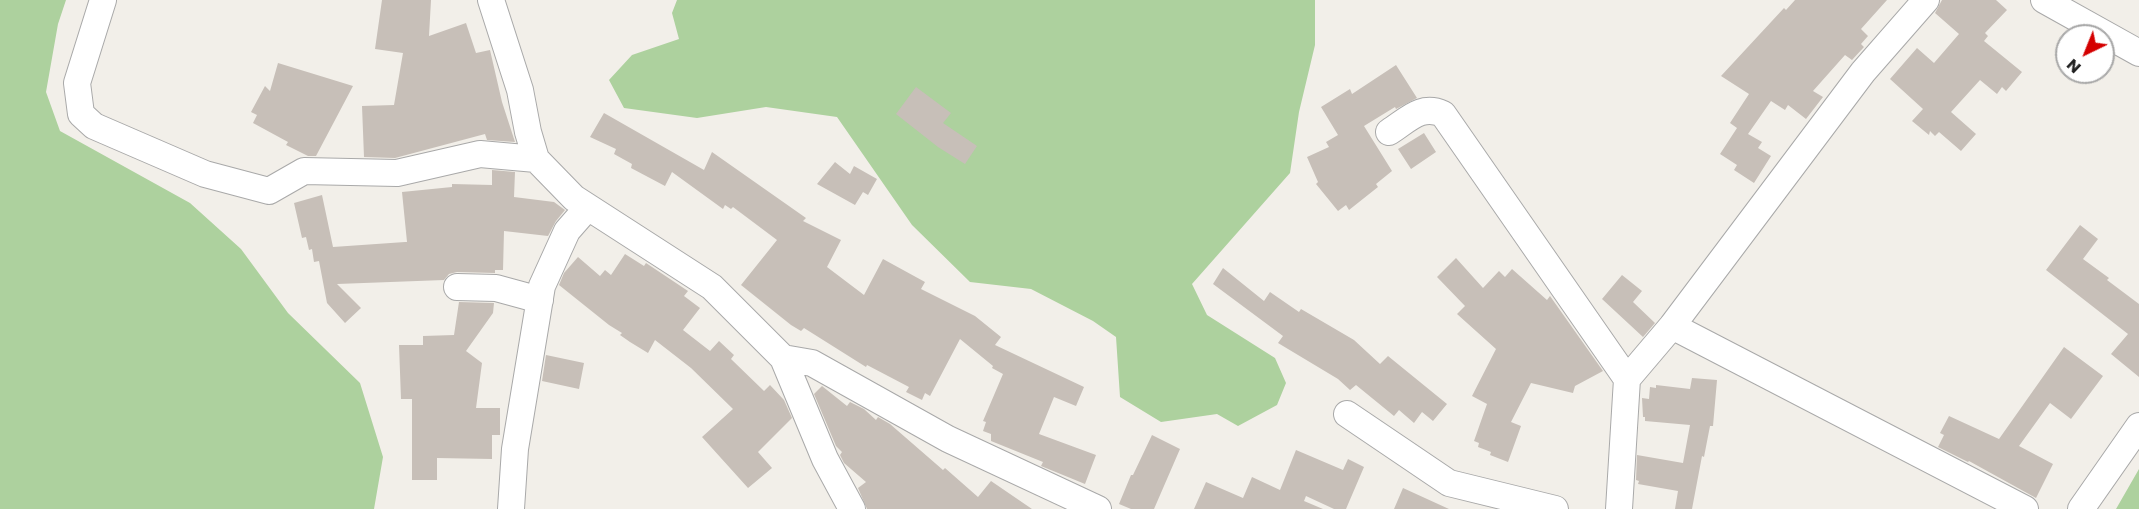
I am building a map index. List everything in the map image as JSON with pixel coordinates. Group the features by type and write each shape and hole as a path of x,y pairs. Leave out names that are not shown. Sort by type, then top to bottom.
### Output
{"street":[{"path":"103,0 77,83 81,114 94,126 205,174 269,191 304,171 397,173 480,154 536,159"},
{"path":"491,0 520,90 536,159 574,198 712,287 783,358 825,459 852,509"},
{"path":"1619,509 1627,380 1672,326 1863,72 1926,0"},
{"path":"2044,0 2139,53"},
{"path":"1389,132 1423,110 1433,110 1443,114 1627,380"},
{"path":"511,509 515,449 542,286 567,231 588,207"},
{"path":"457,287 496,288 540,300"},
{"path":"1672,326 2025,509"},
{"path":"783,358 812,363 948,439 1098,509"},
{"path":"1347,414 1449,483 1555,509"},
{"path":"2081,509 2139,426"}],"green space":[{"path":"0,0 66,0 58,24 46,92 60,131 190,203 241,249 288,313 360,383 383,457 374,509 0,509"},
{"path":"677,0 1315,0 1315,45 1299,112 1290,173 1192,284 1207,315 1275,358 1286,383 1277,405 1238,426 1217,414 1161,422 1120,397 1116,337 1093,321 1031,289 970,282 912,225 837,117 766,107 697,118 624,108 609,80 632,55 679,39 672,13"},
{"path":"2139,469 2139,509 2116,509"}],"building":[{"path":"382,0 431,0 429,36 466,23 476,53 490,50 502,102 515,142 487,140 485,134 395,158 364,157 362,106 394,105 403,53 375,49"},
{"path":"1795,0 1887,0 1861,29 1868,36 1861,44 1864,47 1852,60 1845,55 1813,91 1823,97 1806,119 1788,105 1785,110 1771,101 1748,134 1762,142 1758,148 1771,156 1754,183 1734,170 1737,165 1720,154 1737,128 1730,123 1749,94 1721,76 1784,8 1786,10"},
{"path":"1942,0 1996,0 2007,10 1985,33 1988,36 1984,41 2022,72 2006,91 2002,87 1997,94 1980,80 1951,112 1976,134 1961,151 1939,132 1935,136 1930,131 1929,135 1912,121 1923,109 1890,79 1917,48 1934,63 1959,34 1935,13"},
{"path":"278,63 353,86 316,156 308,156 286,145 288,142 253,123 257,115 251,112 265,86 270,91"},
{"path":"1396,65 1417,98 1396,109 1395,107 1364,126 1392,171 1376,184 1378,187 1349,210 1346,205 1338,211 1316,184 1318,182 1307,157 1329,147 1326,142 1338,135 1321,107 1350,89 1352,94"},
{"path":"916,87 951,113 943,123 977,146 965,164 938,147 896,114"},
{"path":"604,113 704,170 712,152 806,218 803,221 841,240 827,267 864,295 883,259 925,282 921,289 975,316 1001,337 995,345 1084,387 1076,406 1054,397 1039,434 1096,455 1085,484 1041,466 1043,462 991,441 991,434 983,431 986,422 983,421 1003,374 992,368 993,366 960,339 930,396 925,393 922,400 906,392 909,387 867,365 866,367 804,328 801,331 791,325 741,285 777,240 733,207 731,209 725,205 723,209 672,172 665,186 631,168 632,164 614,154 616,149 590,137"},
{"path":"1424,133 1436,152 1411,169 1398,149"},
{"path":"835,162 850,174 854,166 877,179 868,195 863,192 855,205 817,184"},
{"path":"492,170 515,172 514,197 554,202 565,210 548,236 504,231 503,270 495,270 495,273 457,272 449,274 444,280 337,284 361,308 345,323 327,303 319,261 314,262 312,249 309,250 306,237 302,238 294,203 322,195 333,247 407,242 402,192 452,187 452,184 492,185"},
{"path":"2080,225 2098,239 2083,259 2139,304 2139,377 2111,354 2128,334 2046,270"},
{"path":"625,254 644,266 646,263 688,291 684,296 700,308 683,330 710,351 719,341 734,355 731,359 764,391 770,385 784,400 792,418 758,452 772,468 748,488 702,437 733,409 691,368 655,340 648,353 620,335 622,333 559,285 564,273 578,257 600,276 605,270 611,275"},
{"path":"1456,258 1483,288 1499,271 1505,277 1512,269 1547,300 1550,296 1603,371 1575,386 1573,393 1531,383 1511,422 1521,426 1508,462 1490,455 1491,452 1478,447 1479,443 1474,441 1487,404 1472,396 1496,349 1457,314 1465,306 1437,277"},
{"path":"1223,268 1264,301 1270,292 1299,312 1301,309 1354,340 1380,364 1388,356 1447,404 1433,421 1422,412 1414,423 1399,410 1394,416 1356,385 1350,390 1338,379 1278,343 1283,336 1213,284"},
{"path":"1622,275 1642,291 1633,302 1655,323 1643,337 1602,299"},
{"path":"459,302 494,303 493,313 466,351 482,363 476,408 500,408 500,435 492,435 492,459 437,458 437,480 412,480 412,399 401,399 399,345 423,345 423,336 454,335"},
{"path":"2064,347 2103,376 2071,419 2050,403 2019,446 2053,464 2036,498 1969,461 1938,447 1944,435 1940,433 1949,416 1999,439"},
{"path":"546,355 584,363 579,389 542,381"},
{"path":"1692,378 1717,380 1713,426 1710,426 1704,457 1702,456 1692,509 1675,509 1678,491 1638,484 1639,481 1636,480 1637,455 1683,463 1690,425 1645,421 1642,398 1649,399 1650,387 1656,388 1656,385 1690,389"},
{"path":"822,386 847,406 850,402 864,409 876,420 878,417 890,424 978,497 991,481 1032,509 867,509 858,488 866,482 844,463 840,455 842,452 836,446 814,394"},
{"path":"1152,435 1180,449 1154,509 1131,509 1119,504"},
{"path":"1296,450 1343,470 1348,459 1364,467 1346,509 1334,509 1306,496 1304,501 1323,509 1194,509 1206,482 1243,498 1252,477 1280,490"},
{"path":"1403,488 1449,509 1394,509"}]}
